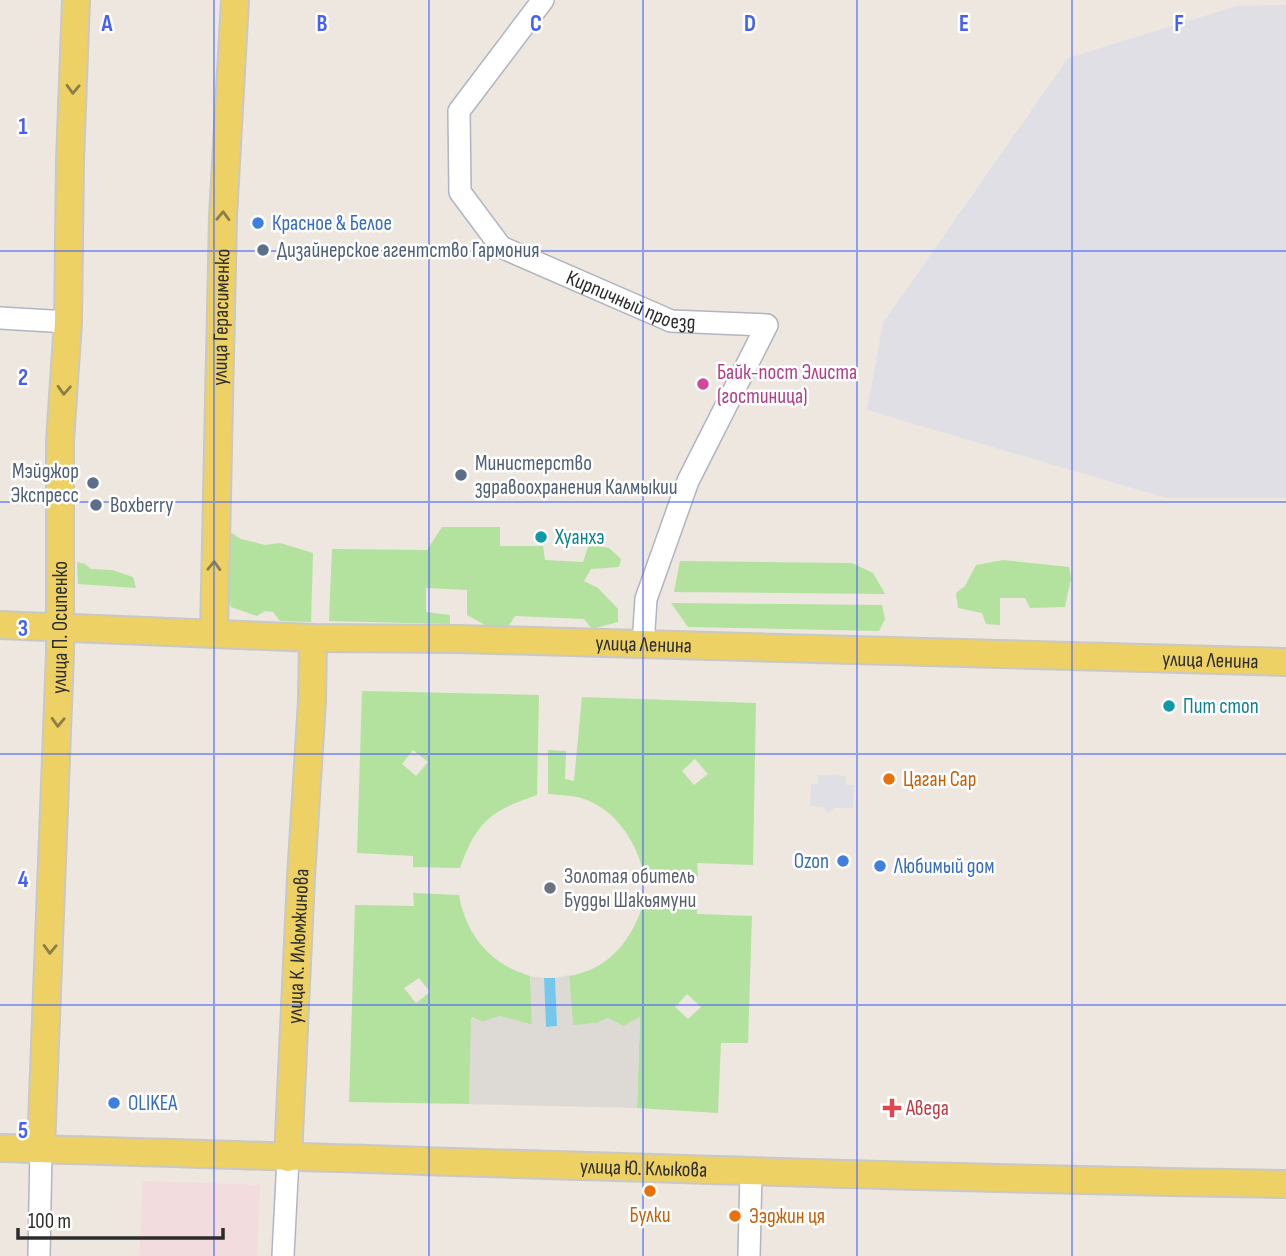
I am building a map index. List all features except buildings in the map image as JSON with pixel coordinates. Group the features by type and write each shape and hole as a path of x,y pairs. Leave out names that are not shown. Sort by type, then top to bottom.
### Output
{"main road":[{"name":"улица П. Осипенко","path":"41,1149 60,629 61,441 68,322 76,0"},
{"name":"улица Герасименко","path":"214,634 223,217 235,0"},
{"name":"улица Ленина","path":"0,625 313,638 1286,662"},
{"name":"улица К. Илюмжинова","path":"288,1158 313,638"},
{"name":"улица Ю. Клыкова","path":"0,1147 751,1172 1286,1184"}],"street":[{"name":"Кирпичный проезд","path":"543,0 458,111 460,192 501,247 671,321 767,325 688,481 646,599 643,645"},
{"path":"0,318 68,322"},
{"name":"улица П. Осипенко","path":"39,1256 41,1149"},
{"name":"улица К. Илюмжинова","path":"283,1256 288,1158"},
{"path":"749,1256 751,1172"}],"shaded area":[{"path":"1286,5 1286,498 1166,498 867,410 883,323 1068,58 1237,6"},
{"path":"818,775 846,776 846,785 854,785 853,808 834,808 829,813 823,807 810,806 811,784 818,784"},
{"path":"569,975 573,1025 597,1023 608,1018 623,1026 640,1017 637,1108 469,1104 471,1017 482,1022 499,1016 532,1025 530,976 544,978 546,1027 556,1026 555,978"},
{"path":"143,1181 260,1185 257,1256 139,1256"}],"green space":[{"path":"442,527 500,527 500,546 543,546 545,560 583,562 589,544 609,548 621,559 619,567 591,569 584,581 598,588 618,609 618,622 592,629 584,619 515,616 508,627 487,626 467,615 467,590 426,588 426,612 450,615 450,624 329,621 332,549 427,550"},
{"path":"227,530 241,539 265,545 280,543 313,553 311,622 280,621 273,612 265,611 257,616 231,607 223,585"},
{"path":"1003,560 1069,567 1071,578 1065,607 1030,608 1025,598 1000,598 1000,625 986,624 982,613 958,608 956,593 965,586 976,565"},
{"path":"680,561 852,563 873,573 885,594 674,592"},
{"path":"77,562 91,569 112,570 133,577 136,588 78,584"},
{"path":"671,603 882,605 885,619 879,631 688,627"},
{"path":"362,691 539,695 537,795 496,813 487,820 479,828 460,868 413,867 413,856 357,853","holes":["413,750 428,762 416,776 402,764"]},
{"path":"582,697 756,703 753,865 697,863 698,876 644,873 629,838 614,818 581,798 548,794 548,750 566,751 565,779 574,781","holes":["695,759 708,774 694,785 682,771"]},
{"path":"413,893 459,895 467,923 482,946 503,964 530,976 533,1025 500,1016 482,1022 472,1017 469,1104 349,1102 355,905 414,906","holes":["419,978 430,992 416,1003 404,988"]},
{"path":"644,901 697,904 697,914 752,916 748,1043 721,1043 718,1113 637,1108 640,1018 623,1026 608,1018 597,1023 573,1026 569,976 596,967 608,959 626,940","holes":["687,994 701,1007 688,1019 675,1007"]}],"water":[{"path":"544,978 555,978 557,1026 546,1027"}],"place":[{"name":"Красное & Белое","path":"258,223"},
{"name":"Дизайнерское агентство Гармония","path":"263,250"},
{"name":"Байк-пост Элиста (гостиница)","path":"703,384"},
{"name":"Министерство здравоохранения Калмыкии","path":"461,475"},
{"name":"Мэйджор Экспресс","path":"93,483"},
{"name":"Boxberry","path":"96,505"},
{"name":"Хуанхэ","path":"541,537"},
{"name":"Пит стоп","path":"1169,706"},
{"name":"Цаган Сар","path":"889,779"},
{"name":"Ozon","path":"843,861"},
{"name":"Любимый дом","path":"880,866"},
{"name":"Золотая обитель Будды Шакьямуни","path":"550,888"},
{"name":"OLIKEA","path":"114,1103"},
{"name":"Аведа","path":"892,1108"},
{"name":"Булки","path":"650,1191"},
{"name":"Ээджин ця","path":"735,1216"}]}
